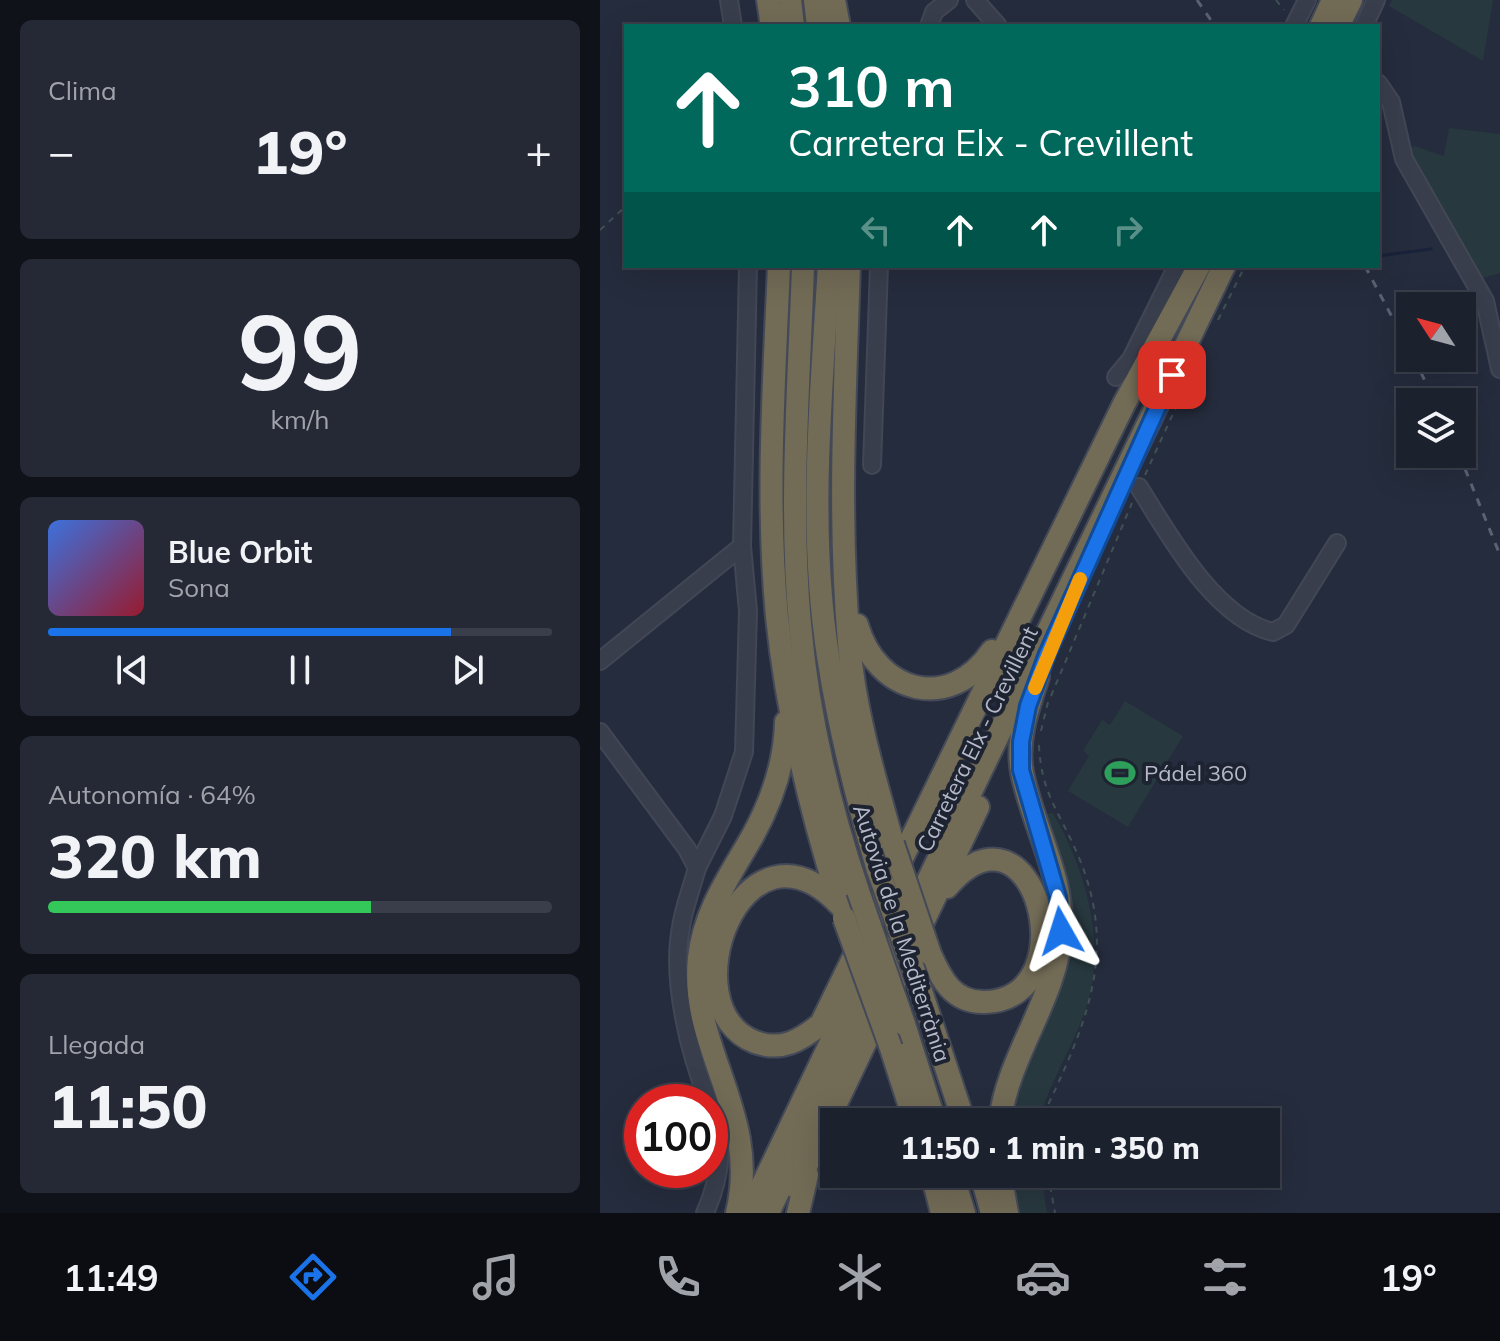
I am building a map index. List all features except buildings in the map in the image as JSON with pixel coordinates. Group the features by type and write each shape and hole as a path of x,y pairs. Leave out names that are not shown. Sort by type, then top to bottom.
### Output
{"highway":[{"path":"768,0 772,24"},
{"path":"790,0 793,24"},
{"path":"815,0 818,24"},
{"path":"834,0 839,24"},
{"path":"1322,24 1333,0"},
{"path":"1339,24 1351,0"},
{"path":"779,268 770,494 777,616 787,696 804,775 910,1108"},
{"name":"Autovia de la Mediterrània","path":"803,268 796,467 800,623 812,720 843,847 848,905 904,1024 931,1108"},
{"name":"Autovia de la Mediterrània","path":"829,268 820,424 819,539 827,654 851,769 878,870 959,1108"},
{"path":"849,268 842,449 849,646 870,760 893,844 930,954 942,980 954,993 977,1001 1005,998 1022,987 1034,970 1041,949 1041,908 1026,876 1000,861 984,861 958,875 924,925"},
{"path":"848,905 822,885 788,873 771,876 750,890 735,909 722,934 716,965 721,1010 733,1029 764,1046 784,1046 804,1038 821,1024 1124,404 1198,268"},
{"name":"Carretera Elx - Crevillent","path":"749,1213 1204,268"},
{"name":"Carretera Elx - Crevillent","path":"768,1213 1223,268"},
{"path":"836,1108 924,925 1146,429"},
{"path":"846,588 864,649 883,671 906,685 933,688 958,683 978,672 1004,635 1066,522"},
{"path":"1004,1108 1053,974 1061,931 1058,897 1021,770 1021,742 1028,706 1047,654"},
{"path":"737,1213 743,1155 739,1126 699,1002 699,956 713,904 769,802 781,766 787,696"},
{"path":"783,1213 820,1140"},
{"path":"798,1213 806,1178 820,1141"},
{"path":"934,1213 937,1188"},
{"path":"940,1188 942,1213"},
{"path":"948,1188 964,1213"},
{"path":"985,1188 992,1213"},
{"path":"1003,1188 1007,1213"}],"street":[{"path":"729,0 733,24"},
{"path":"930,24 934,12 949,0"},
{"path":"975,0 996,24"},
{"path":"1295,24 1307,0"},
{"path":"1365,24 1376,0"},
{"path":"1380,83 1391,102 1404,159 1493,309 1500,345"},
{"path":"703,1084 693,1058 681,980 680,929 697,868 723,816 744,752 748,611 742,546 748,268"},
{"path":"872,465 879,268"},
{"path":"1116,377 1131,359 1176,268"},
{"path":"1493,309 1500,369"},
{"path":"1139,487 1196,577 1258,629 1273,632 1286,625 1337,543"},
{"path":"600,661 742,546"},
{"path":"600,732 687,849 697,868"},
{"path":"705,1213 716,1188"}],"path":[{"path":"600,230 624,208"},
{"path":"1217,322 1244,268"},
{"path":"1048,1108 1092,1003 1099,939 1090,883 1069,833 1049,802 1040,766 1038,740 1049,699 1177,405"},
{"path":"1051,1188 1055,1213"}],"shaded area":[{"path":"1392,0 1493,0 1483,61 1389,6"},
{"path":"1449,128 1500,134 1500,273 1483,278 1410,150 1414,146 1444,156"},
{"name":"Pádel 360","path":"1125,701 1183,736 1128,827 1068,791 1089,756 1083,751 1102,720 1110,725"},
{"path":"1053,813 1065,835 1090,908 1094,959 1092,984 1081,1023 1044,1108 1015,1108 1027,1067 1056,997 1069,895 1046,814"},
{"path":"1013,1188 1043,1188 1047,1213 1017,1213"}],"waterway":[{"path":"1380,256 1431,249"}],"railway":[{"path":"1197,0 1214,24"},
{"path":"1366,268 1396,325"},
{"path":"1421,372 1428,388"},
{"path":"1465,468 1500,555"}],"slow traffic":[{"path":"1035,688 1080,579"}],"place":[{"name":"Pádel 360","path":"1120,773"}],"route":[{"path":"1061,931 1058,897 1021,770 1021,742 1028,706 1047,654 1172,375"}]}
